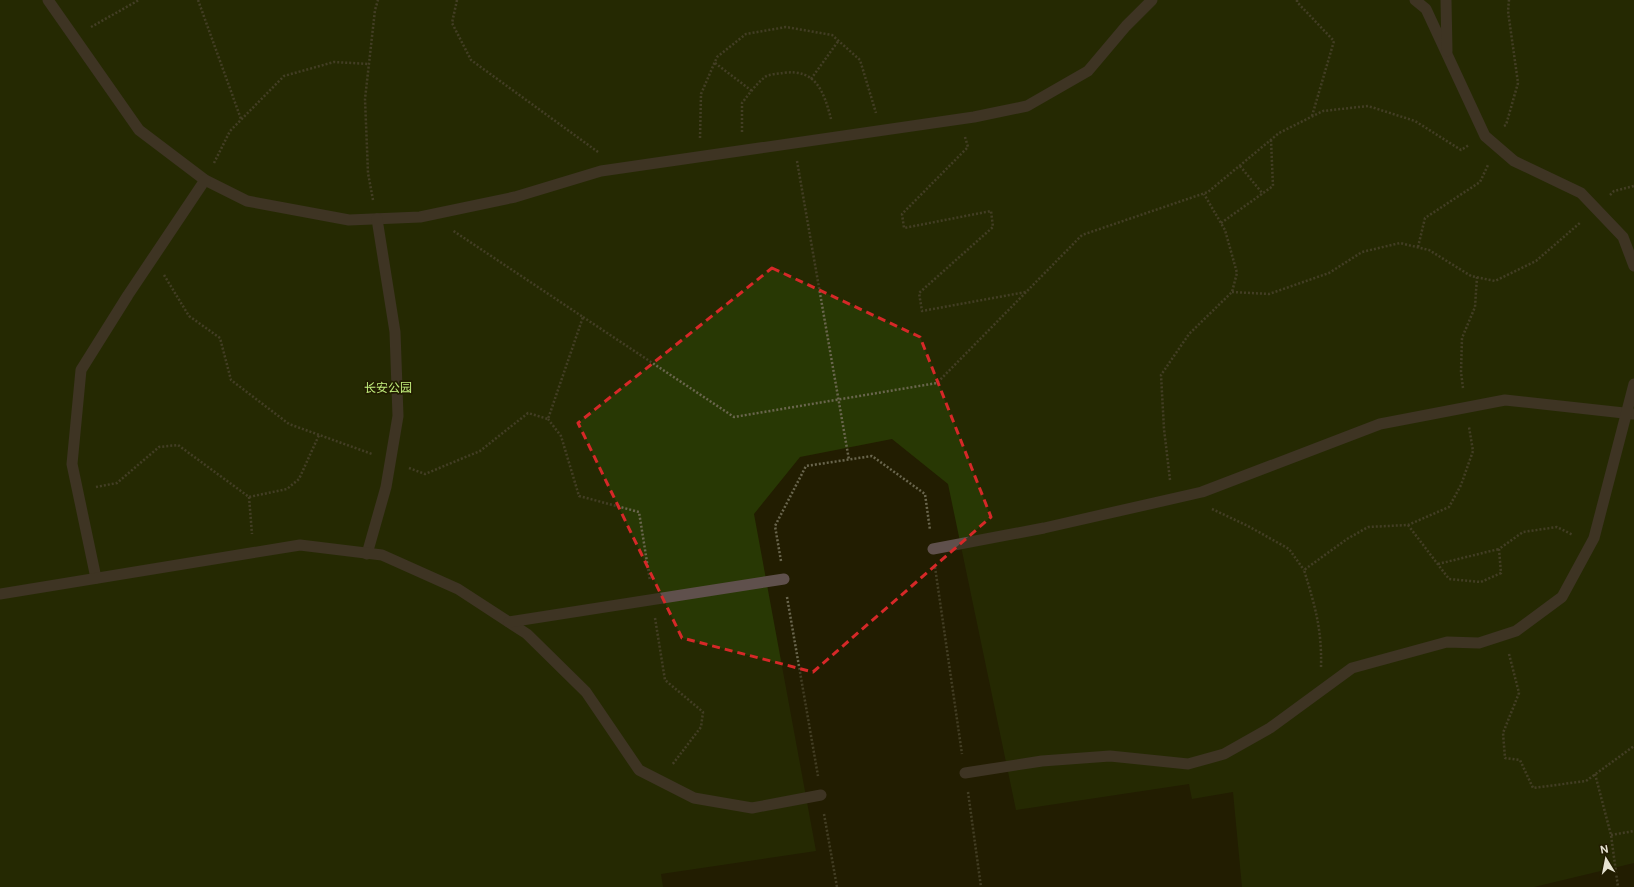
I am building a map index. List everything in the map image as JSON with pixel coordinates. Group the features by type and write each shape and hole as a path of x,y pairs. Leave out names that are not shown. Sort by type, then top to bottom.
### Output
{"lane":[{"path":"48,0 139,130 205,180 247,201 348,220 429,216 515,197 601,171 959,120 1027,106 1088,71 1126,26 1152,0"},
{"path":"1415,0 1426,9 1446,56 1485,136 1514,161 1581,193 1623,237 1634,266"},
{"path":"1446,0 1446,56"},
{"path":"96,578 72,464 81,370 128,295 205,180"},
{"path":"367,554 386,487 398,416 395,332 377,219"},
{"path":"965,773 1042,761 1110,756 1188,764 1224,754 1270,728 1352,668 1447,642 1479,643 1516,631 1562,597 1594,538 1630,414 1634,384"},
{"path":"933,549 1044,528 1202,492 1380,424 1466,407 1505,400 1630,414"},
{"path":"0,594 300,545 382,555 458,589 527,634 586,692 639,770 694,798 752,808 821,795"},
{"path":"509,622 784,579"}],"path":[{"path":"76,40 94,24 139,0"},
{"path":"198,0 241,119"},
{"path":"377,219 368,173 365,98 375,10 378,0"},
{"path":"457,0 452,23 471,60 619,168"},
{"path":"1297,0 1297,2 1334,41 1312,116"},
{"path":"584,317 734,417 937,384 1082,235 1204,194 1279,133 1312,116 1323,111 1368,106 1415,120 1460,150 1506,124 1518,83 1508,11 1510,0"},
{"path":"700,156 701,94 717,57 746,34 786,26 832,35 860,60 880,131"},
{"path":"811,79 838,40"},
{"path":"205,180 230,131 284,76 334,62 369,64"},
{"path":"715,63 752,91"},
{"path":"743,150 742,102 766,76 796,71 817,82 828,106 836,137"},
{"path":"959,120 968,147 902,214 904,228 991,211 993,227 919,293 922,311 1027,292"},
{"path":"1221,223 1273,186 1271,140"},
{"path":"794,143 849,460"},
{"path":"1418,248 1425,218 1480,182 1497,146"},
{"path":"1240,166 1263,194"},
{"path":"1232,292 1269,294 1330,273 1362,252 1400,243 1429,250 1471,276 1495,281 1536,261 1614,191 1634,186"},
{"path":"1172,499 1164,429 1161,374 1189,334 1232,292 1237,273 1225,230 1204,194"},
{"path":"1304,570 1347,539 1368,527 1408,525 1449,507 1460,485 1473,451 1461,372 1462,338 1475,307 1477,278"},
{"path":"78,491 117,483 159,447 178,445 249,497 288,489 299,479 319,435"},
{"path":"837,887 775,526 806,466 872,456 925,494 981,887"},
{"path":"1184,496 1248,526 1288,549 1304,570 1317,611 1322,642 1321,675 1318,693"},
{"path":"249,497 254,553"},
{"path":"1408,525 1450,579 1481,582 1502,573 1499,549"},
{"path":"1438,564 1499,549 1523,532 1557,527 1591,544"},
{"path":"1502,635 1511,660 1518,693 1503,733 1505,758 1520,760 1533,788 1586,781 1634,746"},
{"path":"1595,774 1611,834 1618,887"},
{"path":"1611,834 1634,830"}],"highlighted area":[{"path":"772,268 920,337 991,517 813,672 682,638 578,423"}],"green space":[{"name":"长安公园","path":"0,0 1634,0 1634,863 1534,887 1242,887 1233,792 1192,799 1189,784 1016,810 948,484 892,439 800,457 754,514 816,851 661,874 663,887 0,887"}]}
